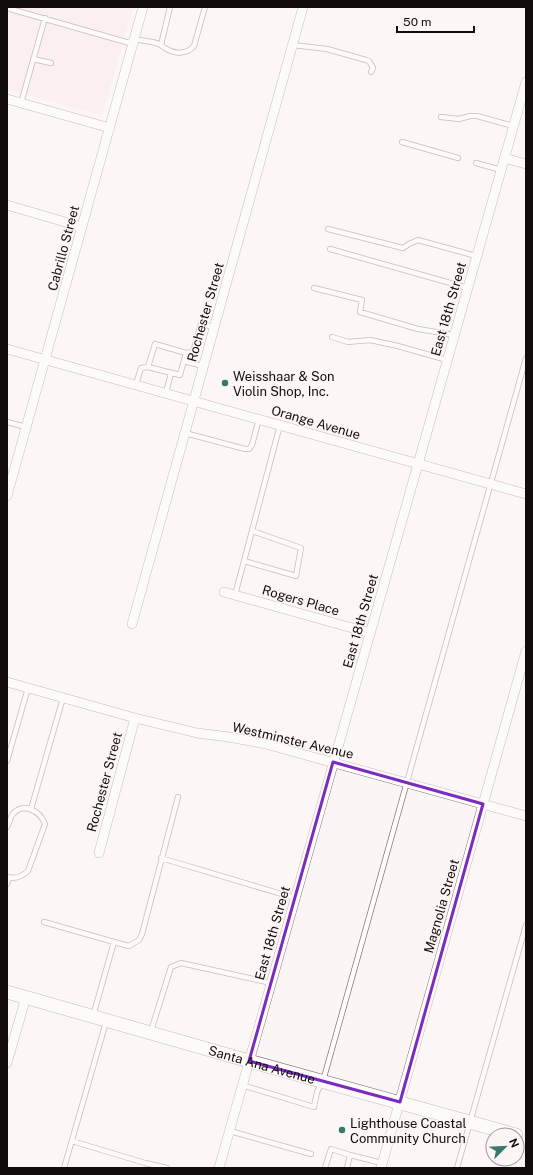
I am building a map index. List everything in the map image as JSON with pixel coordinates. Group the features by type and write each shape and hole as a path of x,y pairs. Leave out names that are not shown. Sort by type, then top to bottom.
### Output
{"street":[{"name":"Cabrillo Street","path":"7,496 143,7"},
{"name":"Rochester Street","path":"132,624 303,7"},
{"name":"East 18th Street","path":"219,1168 526,82"},
{"path":"7,100 110,128"},
{"path":"504,158 526,164"},
{"path":"7,205 82,227"},
{"name":"Orange Avenue","path":"7,349 526,494"},
{"name":"Rogers Place","path":"224,592 370,633"},
{"name":"Magnolia Street","path":"382,1166 526,651"},
{"name":"Westminster Avenue","path":"7,682 135,718 197,733 266,744 526,816"},
{"name":"Rochester Street","path":"99,853 135,718"},
{"name":"Santa Ana Avenue","path":"7,992 488,1127"},
{"path":"7,1063 26,997"}],"lane":[{"path":"161,44 170,7"},
{"path":"7,8 133,42 161,44 165,49 184,53 190,51 194,46 205,7"},
{"path":"21,103 45,18"},
{"path":"293,45 326,49 369,61 373,68 371,72"},
{"path":"33,59 51,64"},
{"path":"441,117 459,119 476,116 513,126"},
{"path":"402,142 458,158"},
{"path":"476,164 501,170"},
{"path":"328,229 403,248 418,240 476,256"},
{"path":"330,250 468,288"},
{"path":"314,288 362,300 360,312 418,329 454,335"},
{"path":"148,367 155,344 186,353 193,352 201,324 214,326"},
{"path":"332,337 348,342 370,340 398,346 447,360"},
{"path":"136,384 140,368 148,367 180,375 186,353"},
{"path":"242,1085 314,1106 317,1092 323,1081 526,358"},
{"path":"184,362 203,366"},
{"path":"166,393 171,373"},
{"path":"185,432 249,449 252,446 259,419"},
{"path":"7,422 26,427"},
{"path":"234,595 280,425"},
{"path":"244,561 296,576 301,548 252,531"},
{"path":"7,761 28,688"},
{"path":"31,809 63,698"},
{"path":"44,922 129,946 139,940 142,934 178,797"},
{"path":"7,828 12,816 17,811 24,809 31,809 38,812 45,824 28,871 23,876 16,878 8,877 7,884"},
{"path":"161,858 295,898"},
{"path":"457,1168 526,925"},
{"path":"93,1016 114,942"},
{"path":"151,1033 171,967 180,963 271,983"},
{"path":"64,1168 106,1020"},
{"path":"230,1131 311,1154"},
{"path":"72,1141 145,1163 167,1168"},
{"path":"325,1168 330,1149 382,1166"},
{"path":"347,1168 350,1155"}],"highlighted area":[{"path":"333,762 483,804 400,1102 249,1061"}],"shaded area":[{"path":"7,7 133,7 102,115 9,90 7,96"}],"place":[{"name":"Weisshaar & Son Violin Shop, Inc.","path":"225,383"},
{"name":"Lighthouse Coastal Community Church","path":"342,1130"}]}
